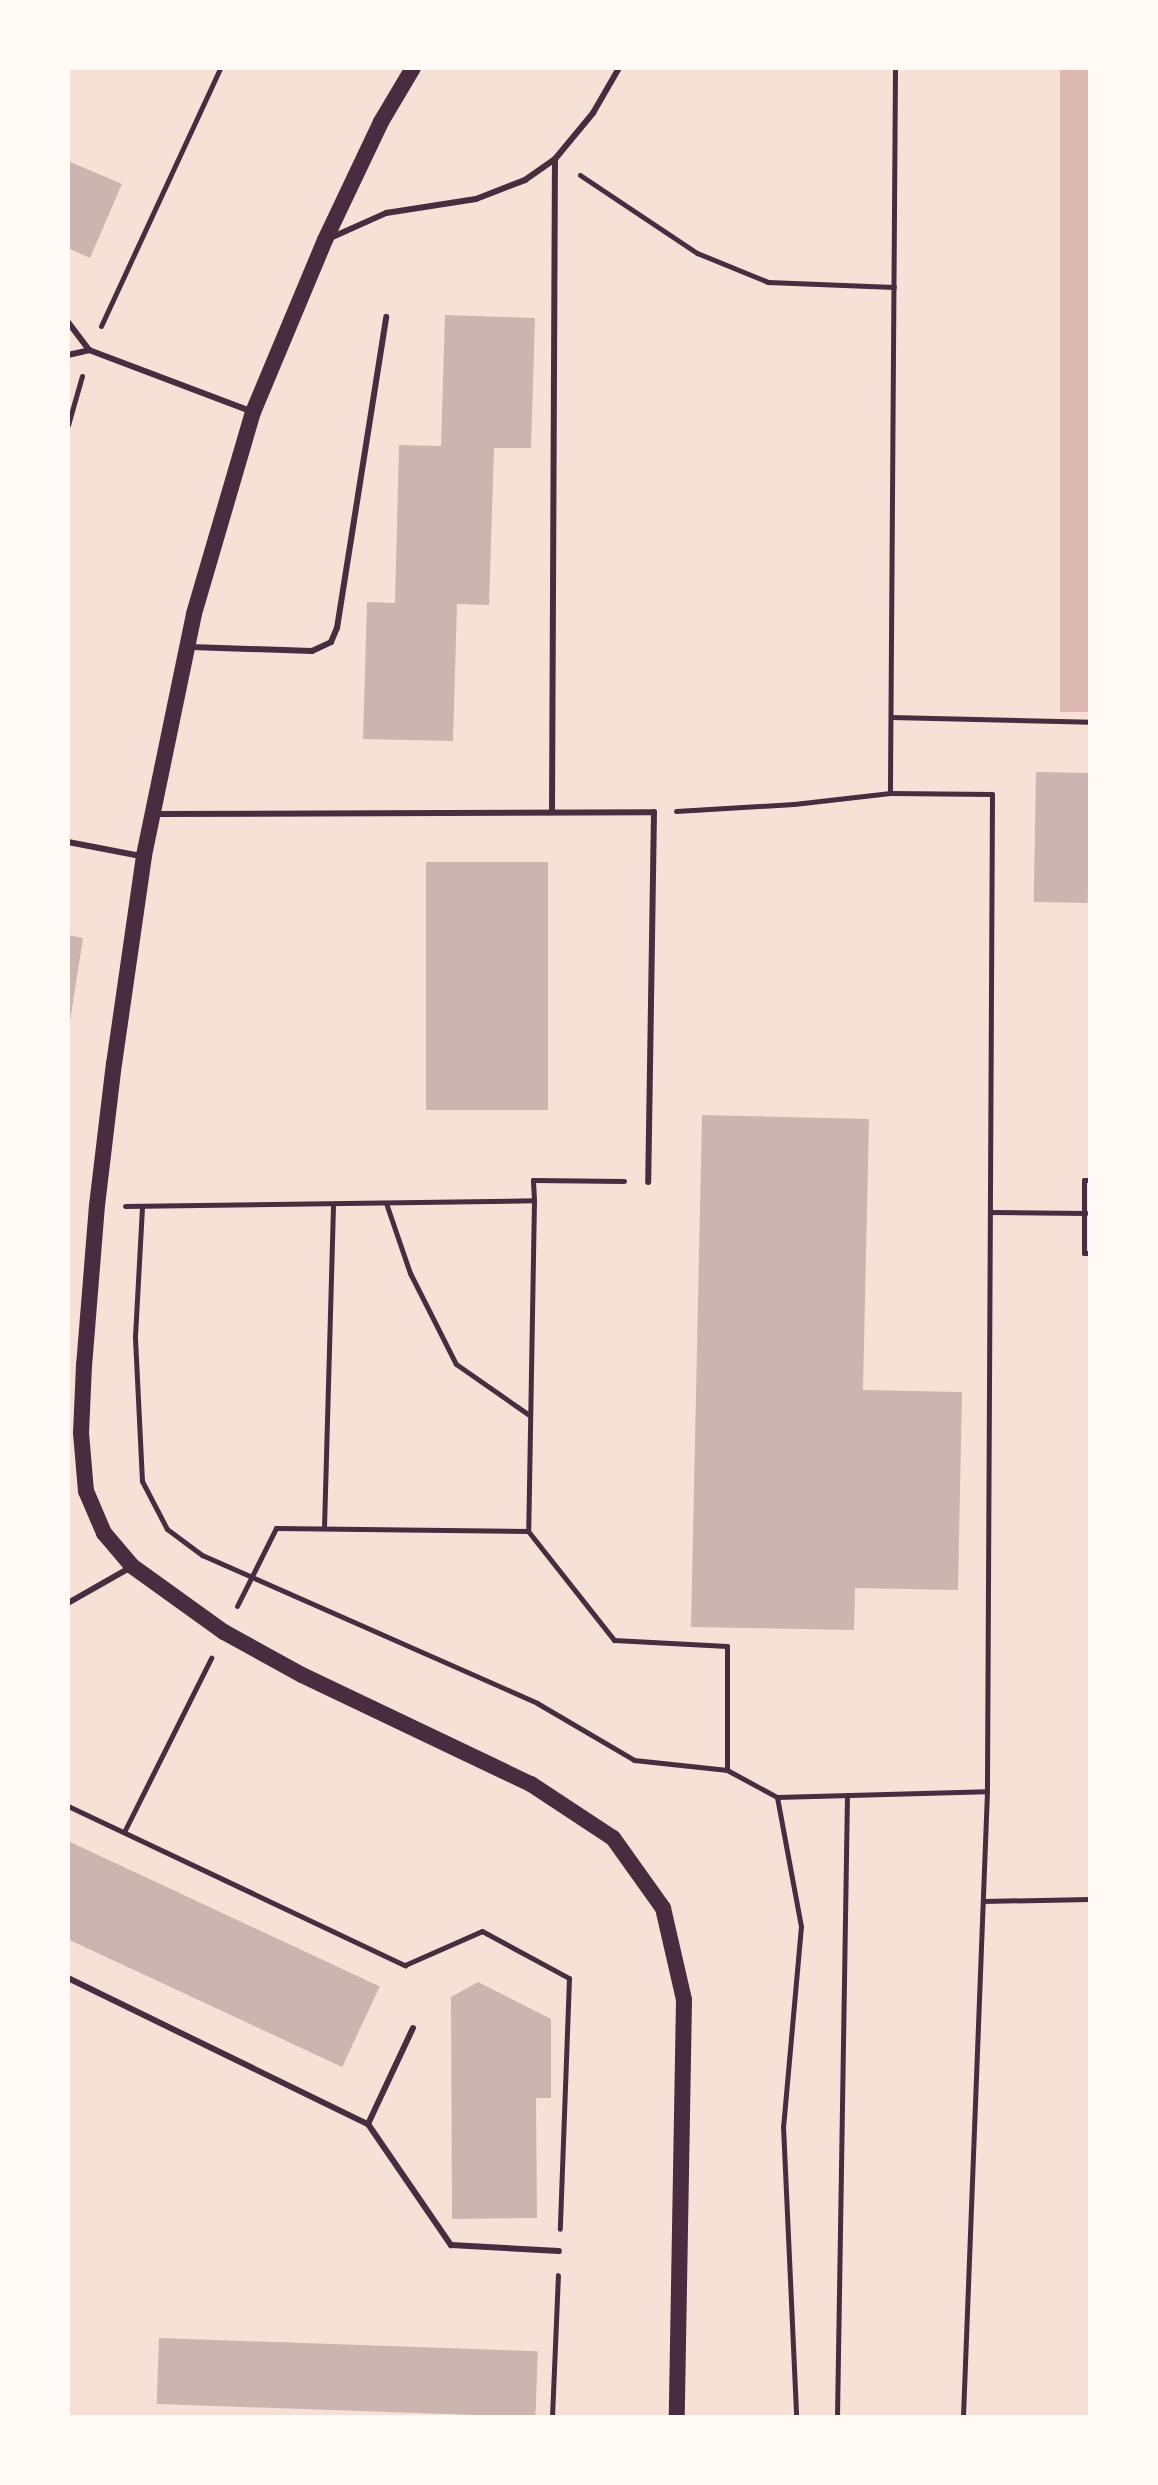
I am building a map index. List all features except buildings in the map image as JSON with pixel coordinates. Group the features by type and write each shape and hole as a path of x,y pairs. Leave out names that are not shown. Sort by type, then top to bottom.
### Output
{"main road":[{"path":"413,68 381,122 325,240 253,412 187,647 144,856 100,1174 84,1365 81,1433 86,1491 104,1533 132,1566 224,1632 302,1675 531,1784 613,1838 663,1908 684,2000 677,2417"},
{"path":"68,1355 84,1365"}],"lane":[{"path":"325,240 386,213 476,199 525,180 555,159 593,113 619,68"},
{"path":"552,812 555,159"},
{"path":"187,647 312,651 323,649 331,642 337,628 386,317"},
{"path":"68,322 89,350 253,412"},
{"path":"68,355 89,350"},
{"path":"153,814 654,812 648,1182"},
{"path":"68,842 144,856"},
{"path":"68,1603 132,1566"},
{"path":"68,1978 368,2124 451,2245 559,2251"},
{"path":"368,2124 413,2028"}],"path":[{"path":"68,425 89,350 220,68"},
{"path":"890,793 895,68"},
{"path":"555,159 697,253 768,282 894,287"},
{"path":"891,717 1090,722"},
{"path":"654,812 794,804 890,793 992,794 987,1791 963,2417"},
{"path":"648,1182 533,1180 528,1531 614,1640 727,1646 727,1770"},
{"path":"1090,1180 1084,1180 1084,1253 1090,1253"},
{"path":"534,1200 142,1207 135,1338 142,1481 167,1529 202,1555 537,1703 634,1760 727,1770 777,1797 987,1791"},
{"path":"386,1203 410,1273 456,1364 530,1415"},
{"path":"324,1528 333,1204"},
{"path":"990,1212 1086,1213"},
{"path":"124,1832 276,1528 528,1531"},
{"path":"837,2417 847,1795"},
{"path":"777,1797 801,1926 783,2126 796,2417"},
{"path":"983,1901 1090,1899"}],"shaded area":[{"path":"1060,68 1090,68 1090,712 1060,712"}]}
